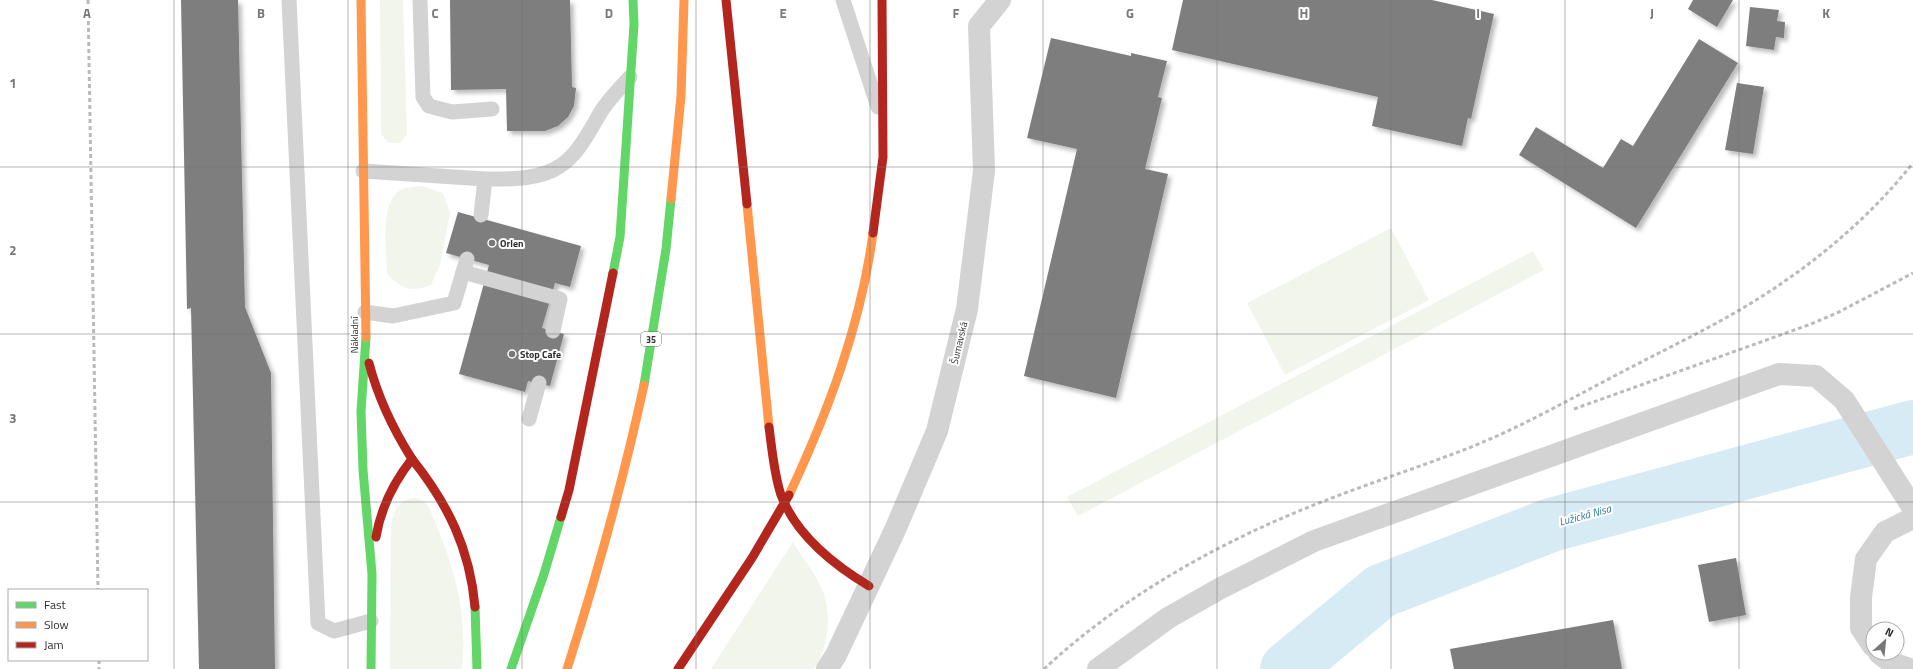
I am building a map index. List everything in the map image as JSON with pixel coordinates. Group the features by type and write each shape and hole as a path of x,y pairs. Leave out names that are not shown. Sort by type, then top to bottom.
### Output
{"main road":[{"name":"Nákladní","path":"361,0 366,345 361,411 363,470 372,574 371,669"},
{"path":"511,669 544,574 569,490 620,237 630,77 633,0"},
{"name":"35","path":"567,669 593,587 627,461 644,384 666,249 682,96 684,0"},
{"path":"726,0 766,398 775,468 784,503 799,525 817,547 833,562 869,586"},
{"path":"678,669 752,558 788,497 815,439 838,377 859,310 871,250 883,157 882,0"},
{"path":"366,345 372,375 382,405 395,433 412,459 436,489 452,518 465,549 471,578 477,622 477,669"},
{"path":"372,574 377,530 383,503 397,477 412,459"}],"street":[{"name":"Šumavská","path":"827,669 836,655 895,530 937,431 967,309 984,171 979,26 1000,0"},
{"path":"1098,669 1168,618 1219,589 1314,541 1779,374 1816,376 1844,400 1913,508"},
{"path":"1865,634 1861,628 1861,597 1866,559 1885,532 1913,518"},
{"path":"1889,661 1910,669"}],"lane":[{"path":"289,0 318,623 334,631 372,622"},
{"path":"420,0 423,97 429,106 452,112 492,108"},
{"path":"843,0 883,123"},
{"path":"363,171 485,179 514,179 543,173 561,166 583,143 603,109 630,77"},
{"path":"480,215 485,179"},
{"path":"365,312 393,316 454,303 465,266 560,299 553,331"},
{"path":"529,419 539,383"}],"shaded area":[{"path":"380,0 403,0 407,134 400,143 389,143 381,134"},
{"path":"422,186 443,193 450,213 440,264 431,285 412,289 402,286 387,274 385,240 387,214 390,203 395,195 403,189"},
{"path":"1391,228 1429,300 1285,375 1247,303"},
{"path":"1533,251 1544,270 1078,516 1067,497"},
{"path":"415,498 422,500 428,506 451,565 463,626 462,669 390,669 391,524 398,506 409,499"},
{"path":"793,542 816,578 823,593 828,615 828,627 824,649 814,669 711,669"}],"building":[{"path":"181,0 238,0 245,307 271,373 275,669 199,669 191,308 187,309"},
{"path":"450,0 570,0 572,87 576,88 574,106 568,117 558,126 545,131 507,131 506,89 451,90"},
{"path":"1183,0 1432,0 1494,14 1471,119 1468,118 1462,146 1372,126 1378,97 1172,50"},
{"path":"1693,0 1733,0 1717,27 1688,9"},
{"path":"1750,7 1779,10 1777,21 1785,22 1784,38 1776,37 1774,50 1746,46"},
{"path":"1051,38 1131,56 1131,53 1167,61 1158,97 1162,98 1145,169 1168,174 1116,398 1024,376 1077,149 1027,138"},
{"path":"1699,39 1738,63 1636,228 1519,155 1536,127 1603,168 1621,139 1633,146"},
{"path":"1737,83 1764,87 1753,154 1725,150"},
{"path":"458,212 581,246 570,287 555,283 542,328 564,334 550,386 528,381 525,392 459,374 489,265 446,253"},
{"path":"1736,558 1746,615 1709,622 1698,565"},
{"path":"1613,620 1622,669 1454,669 1450,649"}],"waterway":[{"name":"Lužická Nisa","path":"1287,669 1381,591 1551,525 1913,427"}],"railway":[{"path":"88,0 98,589"},
{"path":"1044,669 1076,641 1109,616 1144,592 1217,549 1293,513 1466,449 1506,432 1698,333 1743,308 1813,261 1835,243 1876,205 1913,163"},
{"path":"1574,409 1811,324 1839,312 1913,273"},
{"path":"99,661 99,669"}],"traffic: fast":[{"path":"613,273 620,237 634,24 633,0"},
{"path":"644,385 666,249 671,199"},
{"path":"366,337 361,411 363,470 372,574 371,669"},
{"path":"511,669 544,574 561,517"},
{"path":"475,607 477,669"}],"traffic: slow":[{"path":"361,0 366,337"},
{"path":"671,199 681,96 684,0"},
{"path":"747,204 769,427"},
{"path":"789,495 817,432 841,367 860,301 868,267 873,233"},
{"path":"567,669 609,528 644,385"}],"traffic: jam":[{"path":"726,0 747,204"},
{"path":"873,233 883,157 882,0"},
{"path":"561,517 569,490 613,273"},
{"path":"369,363 377,389 387,413 412,459 399,477 389,496 381,516 376,537"},
{"path":"769,427 781,495 796,523 806,536 830,559 869,586"},
{"path":"412,459 436,493 455,528 468,566 475,607"},
{"path":"678,669 752,558 789,495"}],"place":[{"name":"Orlen","path":"492,243"},
{"name":"Stop Cafe","path":"512,354"}]}
